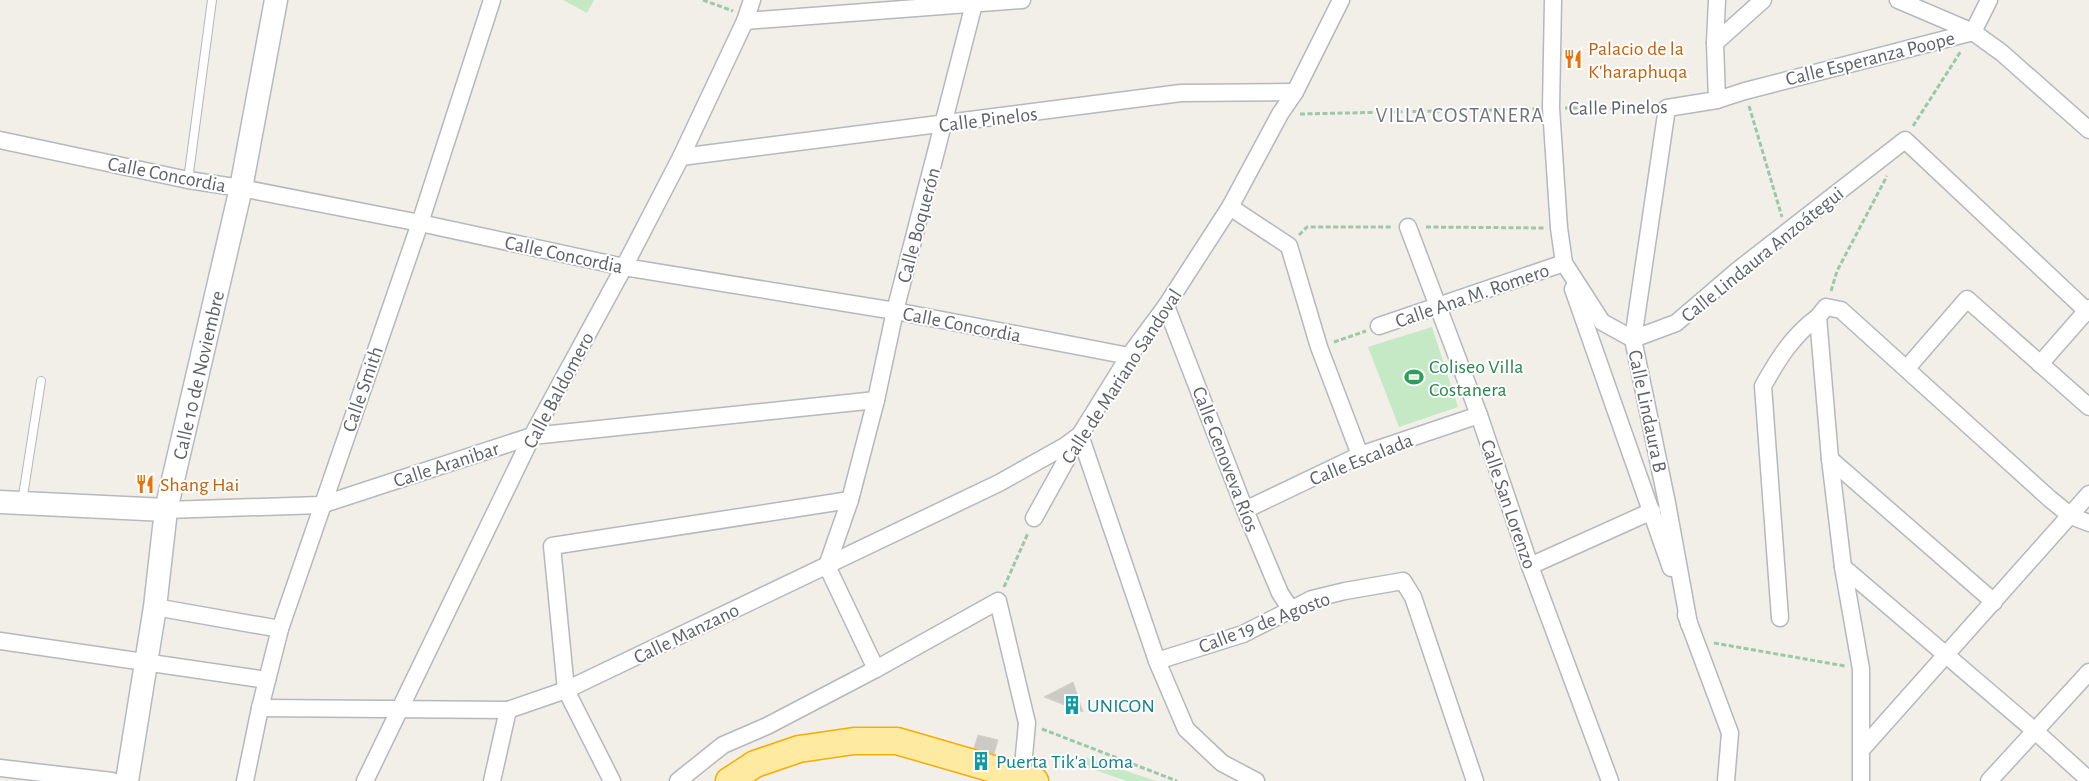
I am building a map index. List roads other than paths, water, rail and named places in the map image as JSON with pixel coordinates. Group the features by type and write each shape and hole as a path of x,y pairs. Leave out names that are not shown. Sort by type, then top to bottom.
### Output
{"highway":[{"path":"729,781 755,764 799,750 854,741 896,741 1028,779"}],"main road":[{"name":"Calle 10 de Noviembre","path":"127,781 155,607 166,510 241,188 276,0"},
{"path":"6,504 166,510"}],"street":[{"name":"Calle Smith","path":"245,781 260,708 280,628 321,504 420,223 492,0"},
{"path":"748,12 1022,0"},
{"name":"Calle de Mariano Sandoval","path":"1034,518 1080,434 1129,356 1166,306 1230,206 1280,114 1295,92 1341,0"},
{"path":"1553,0 1551,108 1559,228 1564,263 1602,322 1633,340"},
{"path":"1717,0 1715,43 1717,100"},
{"path":"1715,43 1763,0"},
{"path":"1898,0 1973,32 1989,0"},
{"name":"Calle Boquerón","path":"827,566 850,500 975,2"},
{"name":"Calle Baldomero","path":"365,781 532,436 682,157 748,12"},
{"name":"Calle Esperanza Poope","path":"1717,100 1744,91 1973,32 2002,54 2089,130"},
{"name":"Calle Pinelos","path":"682,157 1181,93 1295,92"},
{"name":"Calle Pinelos","path":"1667,108 1717,100"},
{"name":"Calle Lindaura B","path":"1667,108 1633,340 1690,624"},
{"name":"Calle Concordia","path":"0,140 188,180 241,188 420,223 624,267 896,311 1129,356"},
{"name":"Calle Lindaura Anzoátegui","path":"1633,340 1676,323 1738,270 1905,140 2088,311"},
{"path":"1230,206 1289,246 1319,347 1360,455"},
{"name":"Calle San Lorenzo","path":"1408,228 1478,415 1530,566 1610,781"},
{"name":"Calle Lindaura B","path":"1564,263 1690,624 1730,732 1726,781"},
{"name":"Calle Ana M. Romero","path":"1379,326 1564,263"},
{"path":"1907,368 1967,299 2089,407"},
{"name":"Calle Genoveva Ríos","path":"1166,306 1280,593 1291,610"},
{"path":"1780,618 1763,386 1779,357 1804,327 1818,317 1826,307 1841,310 2071,516 2089,522"},
{"path":"2040,364 2088,311"},
{"path":"1818,317 1830,459 1843,567 1861,669 1861,781"},
{"name":"Calle Aranibar","path":"166,510 321,504 532,436 876,400"},
{"name":"Calle Escalada","path":"1246,510 1360,455 1368,454 1478,415"},
{"path":"1080,434 1157,661 1186,729 1222,762 1256,781"},
{"name":"Calle Manzano","path":"260,708 508,710 566,690 827,566 999,483 1065,446 1080,434"},
{"path":"1830,459 1994,602"},
{"path":"1862,749 2089,494"},
{"path":"612,781 566,690 552,546 850,500"},
{"path":"1530,566 1652,511"},
{"path":"827,566 876,669"},
{"path":"1843,567 2035,731 2089,780"},
{"name":"Calle 19 de Agosto","path":"1157,661 1243,634 1312,599 1403,581 1413,597 1475,781"},
{"path":"678,781 723,745 767,726 876,669 998,601 1027,723 1028,779"},
{"path":"155,607 280,628"},
{"path":"0,640 267,680"},
{"path":"1989,781 2089,672"},
{"path":"492,781 508,710"},
{"path":"0,768 112,781"}],"lane":[{"path":"188,180 212,0"},
{"path":"6,504 41,381"}],"place":[{"name":"Palacio de la K'haraphuqa","path":"1573,59"},
{"name":"Coliseo Villa Costanera","path":"1414,377"},
{"name":"Shang Hai","path":"145,484"},
{"name":"UNICON","path":"1072,705"},
{"name":"Puerta Tik'a Loma","path":"981,761"}],"district":[{"name":"VILLA COSTANERA","path":"1460,115"}]}
